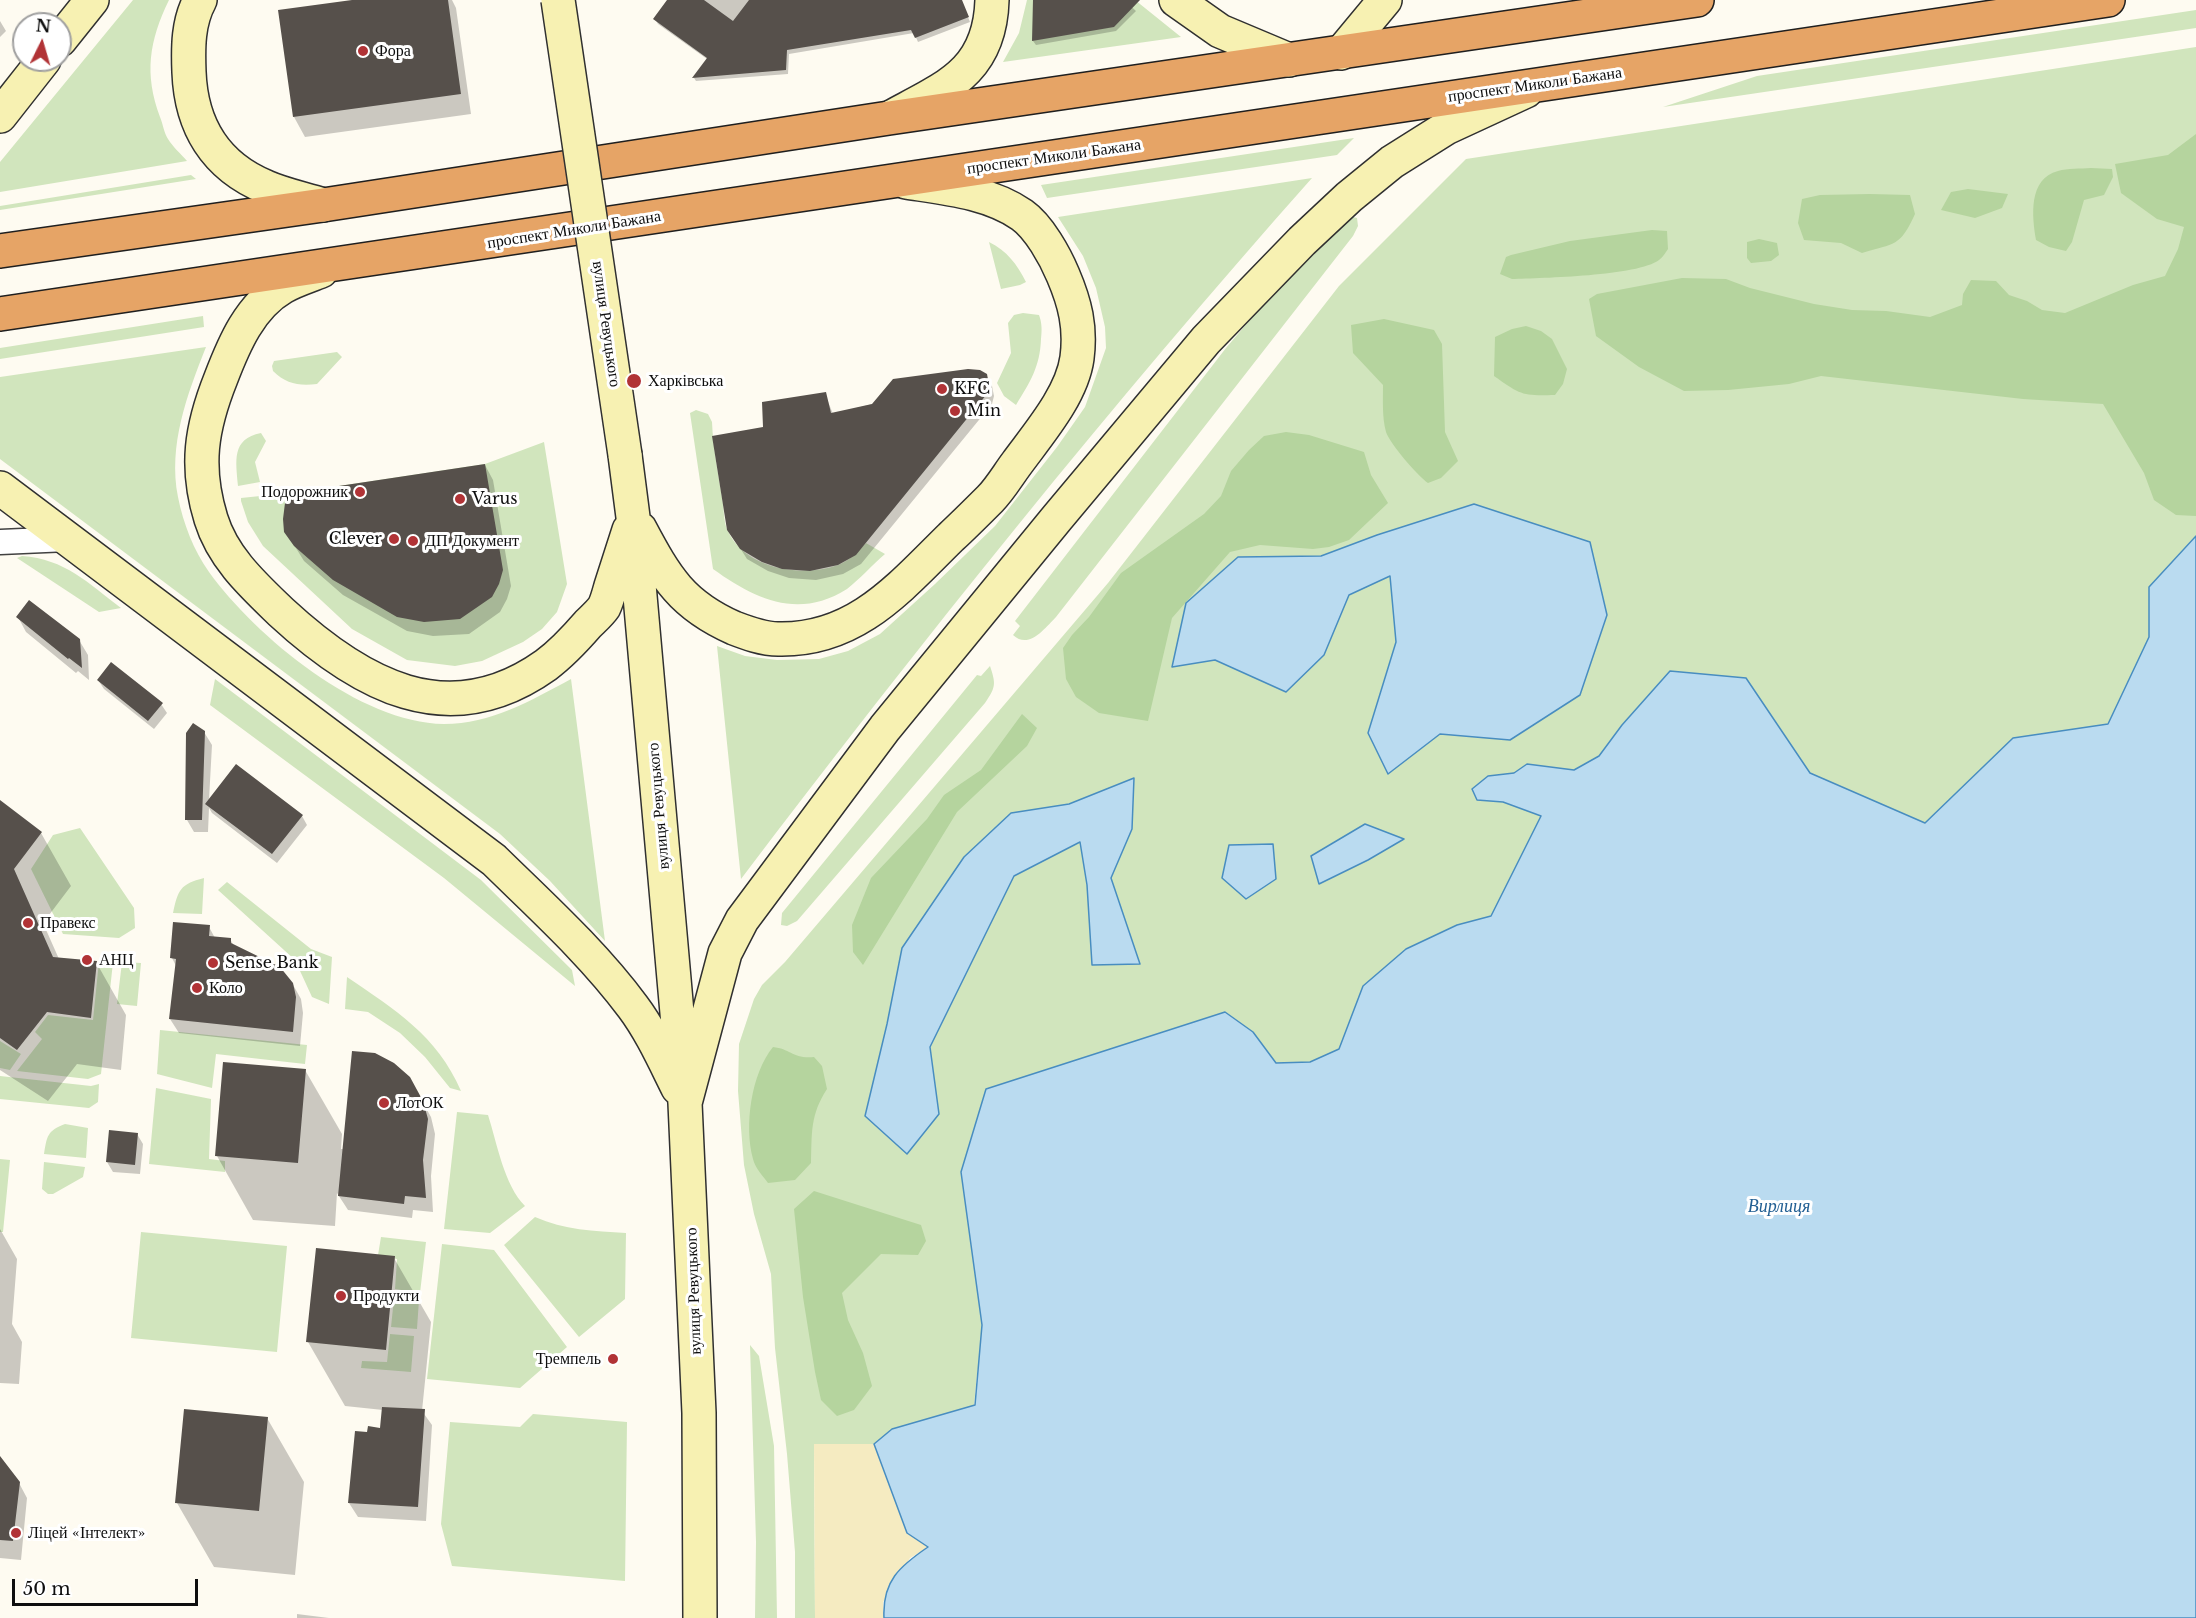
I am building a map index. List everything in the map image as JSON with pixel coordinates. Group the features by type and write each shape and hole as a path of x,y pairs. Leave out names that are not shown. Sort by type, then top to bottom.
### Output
{"highway":[{"path":"0,251 1697,0"},
{"name":"проспект Миколи Бажана","path":"0,314 330,267 2108,0"}],"street":[{"path":"72,25 92,0"},
{"path":"200,0 193,14 188,51 190,88 197,119 214,150 227,165 265,187 323,205"},
{"name":"вулиця Ревуцького","path":"558,0 633,517 685,1102 699,1413 700,1618"},
{"path":"889,118 946,88 968,69 984,38 991,15 992,0"},
{"path":"1176,0 1220,31 1289,60"},
{"path":"1341,53 1385,0"},
{"path":"0,116 35,72"},
{"path":"685,1102 725,953 742,920 885,728 1206,340 1302,241 1349,197 1392,162 1446,128 1539,85"},
{"path":"633,517 657,562 682,596 712,618 747,633 776,640 807,637 839,630 869,613 902,585 992,497 1048,421 1069,385 1077,359 1078,324 1074,301 1056,260 1024,216 998,202 966,192 895,181"},
{"path":"330,267 283,287 261,305 234,344 202,434 201,468 205,499 212,522 225,549 245,578 296,625 351,667 378,682 413,695 443,700 473,697 509,687 559,656 604,607 633,517"},
{"path":"0,488 494,860 553,918 605,973 634,1008 660,1052 685,1102"},
{"path":"0,542 68,539"}],"green space":[{"path":"133,0 169,0 153,44 152,86 167,137 187,161 0,192 0,162"},
{"path":"1027,0 1135,0 1181,37 1003,62 1019,33"},
{"path":"2196,10 2196,28 1663,107 1757,76"},
{"path":"2196,47 2196,553 2149,608 2149,637 2108,724 2042,734 1958,791 1925,823 1901,813 1894,816 1875,802 1810,773 1780,728 1506,886 1491,916 1339,1049 1306,1065 1301,1062 1276,1063 1262,1044 991,1290 974,1406 892,1429 874,1444 814,1444 815,1618 795,1618 795,1552 775,1348 771,1274 754,1214 744,1165 738,1091 739,1044 754,999 762,985 785,962 1108,583 1339,286 1466,159"},
{"path":"2196,134 2196,516 2176,515 2154,500 2144,473 2103,404 2023,399 1821,376 1789,384 1728,390 1684,391 1639,367 1596,336 1589,299 1597,294 1682,278 1726,279 1750,288 1814,304 1930,317 1962,305 1963,294 1971,280 1996,281 2009,295 2027,301 2042,310 2065,313 2133,285 2165,276 2178,249 2184,227 2157,219 2121,193 2115,164 2168,155"},
{"path":"1354,138 1337,155 1047,198 1041,185"},
{"path":"2112,169 2113,177 2104,195 2084,200 2072,242 2066,251 2049,247 2036,240 2033,210 2041,182 2048,175 2058,171"},
{"path":"191,175 196,179 0,210 0,206"},
{"path":"1312,178 1091,435 949,611 741,879 717,646 745,656 777,660 819,659 848,651 880,634 995,526 1085,407 1106,348 1105,327 1096,288 1083,256 1058,217"},
{"path":"1968,189 2008,194 2002,208 1975,218 1941,210 1951,192"},
{"path":"1820,195 1910,195 1915,214 1905,233 1895,242 1862,253 1841,243 1804,240 1798,223 1802,199"},
{"path":"1349,216 1357,218 1358,226 1353,236 1056,617 1031,639 1019,639 1013,635 1020,626 1015,621 1226,348 1278,287"},
{"path":"1652,230 1667,231 1668,249 1659,260 1631,270 1566,277 1512,279 1500,274 1506,257 1511,255 1570,241"},
{"path":"1759,239 1777,243 1779,255 1771,261 1751,263 1747,258 1747,242"},
{"path":"989,242 1011,259 1026,282 1001,289"},
{"path":"1023,313 1039,315 1041,336 1036,366 1016,405 1004,396 997,383 1011,353 1008,323 1014,315"},
{"path":"203,316 204,327 0,359 0,348"},
{"path":"1384,319 1434,330 1442,344 1445,432 1458,461 1441,478 1428,483 1405,459 1386,432 1383,385 1353,353 1351,325"},
{"path":"1526,326 1541,331 1552,339 1567,369 1563,384 1555,395 1522,393 1494,376 1495,337 1512,329"},
{"path":"206,347 186,402 175,458 178,497 183,517 194,546 209,572 254,623 313,672 345,693 378,709 412,720 444,724 494,716 571,679 605,941 550,881 500,834 0,459 0,377"},
{"path":"337,352 342,357 317,384 293,383 273,371 274,361"},
{"path":"696,410 708,414 712,422 726,525 736,544 747,554 776,567 808,571 838,565 854,556 866,543 885,554 847,589 829,598 811,603 777,602 761,597 713,569 690,413"},
{"path":"1286,432 1309,435 1364,452 1371,475 1388,503 1349,540 1329,547 1313,549 1260,545 1230,552 1172,618 1148,721 1099,713 1076,697 1066,679 1063,648 1121,573 1204,514 1221,496 1231,471 1264,436"},
{"path":"261,433 266,441 255,462 260,482 238,486 237,452 244,440"},
{"path":"544,442 567,584 557,612 542,629 523,642 482,661 455,666 407,660 352,629 263,546 248,522 241,501 241,498 299,492 485,464"},
{"path":"22,556 37,558 64,567 87,581 121,608 99,612 17,558"},
{"path":"990,666 994,685 985,703 797,921 787,926 781,925 782,913 977,675 981,676"},
{"path":"215,679 481,880 572,970 575,986 444,878 210,705"},
{"path":"1022,714 1037,728 1027,746 957,812 863,965 853,952 852,925 871,878 927,819 944,795 981,770"},
{"path":"80,828 134,908 135,928 119,938 63,934 31,869 53,835"},
{"path":"204,878 202,914 173,913 181,889"},
{"path":"227,882 311,949 332,957 329,1004 312,997 295,960 218,890"},
{"path":"99,961 113,962 101,1074 88,1079 17,1071 42,1039 35,1032 48,1015 93,1020"},
{"path":"122,962 141,963 137,1006 117,1004"},
{"path":"347,977 398,1013 427,1039 440,1054 461,1091 450,1088 425,1057 400,1033 368,1012 345,1009"},
{"path":"160,1030 307,1045 305,1064 216,1054 212,1088 157,1074"},
{"path":"0,1041 21,1054 10,1070 0,1068"},
{"path":"773,1047 801,1057 814,1057 822,1066 827,1089 817,1107 815,1116 811,1163 795,1180 768,1183 757,1169 753,1159 749,1131 751,1101 759,1071"},
{"path":"0,1076 91,1086 99,1084 98,1102 89,1108 0,1099"},
{"path":"156,1088 211,1099 209,1159 225,1161 225,1172 149,1164"},
{"path":"457,1112 488,1115 506,1175 525,1206 490,1233 444,1229"},
{"path":"65,1124 88,1128 86,1158 44,1154 51,1132"},
{"path":"0,1159 10,1160 3,1232 0,1232"},
{"path":"44,1162 85,1167 83,1177 53,1194 48,1194 42,1189"},
{"path":"814,1191 921,1225 926,1241 918,1255 881,1254 842,1293 848,1320 863,1353 872,1386 854,1410 837,1416 821,1400 815,1372 803,1297 794,1209"},
{"path":"535,1217 568,1227 626,1233 625,1299 579,1337 504,1245"},
{"path":"141,1232 287,1246 277,1352 131,1338"},
{"path":"381,1237 426,1242 420,1293 395,1289 397,1259 378,1255"},
{"path":"442,1244 494,1250 567,1347 520,1388 427,1379"},
{"path":"394,1298 419,1300 417,1329 391,1327"},
{"path":"390,1334 414,1336 411,1372 361,1368 362,1361 387,1362"},
{"path":"750,1345 759,1356 774,1446 777,1618 755,1618 756,1542"},
{"path":"533,1414 627,1422 625,1581 452,1566 441,1524 450,1422 520,1427"}],"sand":[{"path":"814,1444 874,1444 907,1533 929,1547 910,1558 883,1602 884,1618 815,1618"}],"water":[{"path":"1474,504 1590,542 1607,615 1580,695 1510,740 1440,734 1388,774 1368,733 1396,642 1390,576 1349,595 1324,655 1286,692 1215,660 1172,667 1186,603 1238,557 1321,556 1377,535"},
{"name":"Вирлиця","path":"2196,536 2196,1618 884,1618 884,1605 890,1584 901,1568 928,1547 907,1533 874,1444 892,1429 975,1405 982,1325 961,1172 986,1089 1225,1012 1253,1032 1276,1063 1310,1062 1339,1049 1363,986 1406,949 1457,925 1491,916 1541,816 1503,802 1477,800 1472,789 1488,776 1514,773 1527,764 1574,770 1599,756 1622,725 1670,671 1746,678 1810,773 1925,823 2013,738 2108,724 2149,637 2149,587"},
{"path":"1134,778 1132,829 1111,878 1140,964 1092,965 1087,885 1080,842 1014,876 930,1047 939,1114 907,1154 865,1116 902,948 964,857 1011,813 1069,804"},
{"path":"1365,824 1404,839 1319,884 1311,856"},
{"path":"1273,844 1276,879 1246,899 1222,878 1229,845"}],"building":[{"path":"352,0 448,0 461,94 293,117 278,10"},
{"path":"667,0 704,0 733,21 749,0 962,0 969,17 915,38 911,30 787,50 786,70 692,78 707,58 653,19"},
{"path":"1033,0 1140,0 1114,27 1032,41"},
{"path":"968,369 980,370 987,374 989,385 987,394 856,555 838,565 810,571 782,569 762,562 740,549 727,530 712,436 763,427 762,402 826,392 831,413 872,404 893,379"},
{"name":"Clever","path":"485,464 503,570 492,597 460,619 424,622 397,617 333,580 294,546 284,532 285,503 299,492"},
{"path":"29,600 80,639 82,668 16,617"},
{"path":"111,662 163,703 148,721 97,680"},
{"path":"193,723 205,731 202,820 185,820 186,733"},
{"path":"236,764 303,815 272,854 205,804"},
{"path":"0,800 42,832 14,869 53,957 97,961 91,1018 47,1012 17,1050 0,1038"},
{"path":"173,922 210,925 209,936 231,938 231,943 280,967 293,983 296,997 293,1032 169,1019 176,959 170,958"},
{"path":"352,1051 375,1053 394,1063 410,1077 423,1101 428,1119 423,1160 426,1198 405,1196 404,1204 338,1196"},
{"path":"223,1062 306,1069 298,1163 215,1156"},
{"path":"109,1130 138,1133 135,1165 106,1162"},
{"path":"316,1248 395,1256 386,1350 306,1342"},
{"path":"382,1407 425,1409 418,1507 348,1503 355,1431 367,1432 368,1426 380,1428"},
{"path":"184,1409 268,1417 259,1511 175,1503"},
{"path":"0,1456 20,1482 13,1541 0,1540"}],"place":[{"name":"Фора","path":"363,51"},
{"name":"Харківська","path":"634,381"},
{"name":"KFC","path":"942,389"},
{"name":"Min","path":"955,411"},
{"name":"Подорожник","path":"360,492"},
{"name":"Varus","path":"460,499"},
{"name":"Clever","path":"394,539"},
{"name":"ДП Документ","path":"413,541"},
{"name":"Правекс","path":"28,923"},
{"name":"АНЦ","path":"87,960"},
{"name":"Sense Bank","path":"213,963"},
{"name":"Коло","path":"197,988"},
{"name":"ЛотОК","path":"384,1103"},
{"name":"Продукти","path":"341,1296"},
{"name":"Тремпель","path":"613,1359"},
{"name":"Ліцей «Інтелект»","path":"16,1533"}]}
